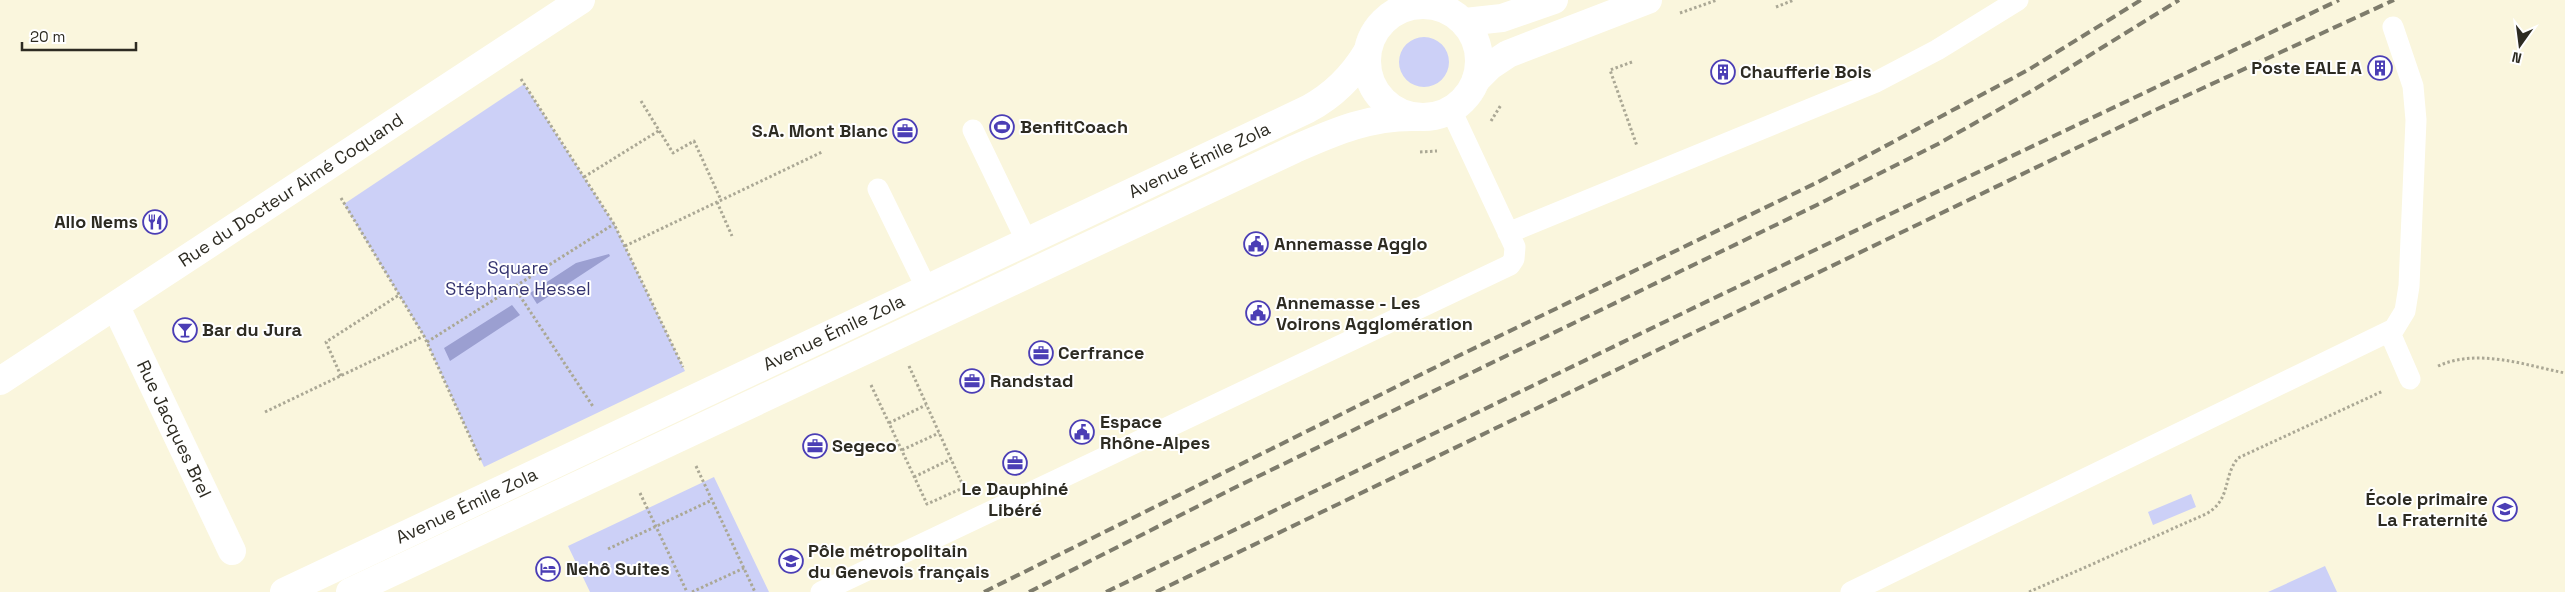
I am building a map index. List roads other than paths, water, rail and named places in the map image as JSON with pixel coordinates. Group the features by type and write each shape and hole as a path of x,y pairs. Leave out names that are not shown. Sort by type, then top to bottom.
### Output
{"street":[{"name":"Rue du Docteur Aimé Coquand","path":"0,381 116,307 581,0"},
{"path":"1465,22 1502,18 1554,0"},
{"path":"1476,80 1479,53 1476,40 1465,22 1450,11 1425,3 1394,12 1381,23 1372,36 1367,52 1368,73 1376,92 1396,111 1416,117 1430,118 1451,110 1464,100 1476,80 1490,66 1508,54 1648,0"},
{"name":"Avenue Émile Zola","path":"284,592 1324,100 1347,80 1367,52"},
{"name":"Avenue Émile Zola","path":"350,592 1295,149 1360,122 1395,116 1416,117"},
{"name":"Rue Jacques Brel","path":"116,307 232,552"}],"lane":[{"path":"1508,232 1876,82 1937,50 2018,0"},
{"path":"1851,592 2390,332 2405,312 2409,286 2416,120 2413,86 2392,27"},
{"path":"821,592 1502,270 1512,262 1516,253 1451,110"},
{"path":"973,130 1027,242"},
{"path":"878,188 927,289"},
{"path":"2390,332 2410,379"}],"railway":[{"path":"984,592 1456,357 1816,183 2028,70 2141,0"},
{"path":"1029,592 1232,489 1821,203 1938,144 2035,89 2179,0"},
{"path":"1106,592 1710,300 2339,0"},
{"path":"1156,592 2151,112 2394,0"}],"place":[{"name":"Poste EALE A","path":"2380,68"},
{"name":"Chaufferie Bois","path":"1723,72"},
{"name":"BenfitCoach","path":"1002,127"},
{"name":"S.A. Mont Blanc","path":"905,131"},
{"name":"Allo Nems","path":"155,222"},
{"name":"Annemasse Agglo","path":"1256,244"},
{"name":"Annemasse - Les Voirons Agglomération","path":"1258,313"},
{"name":"Bar du Jura","path":"185,330"},
{"name":"Cerfrance","path":"1041,353"},
{"name":"Randstad","path":"972,381"},
{"name":"Espace Rhône-Alpes","path":"1082,432"},
{"name":"Segeco","path":"815,446"},
{"name":"Le Dauphiné Libéré","path":"1015,463"},
{"name":"École primaire La Fraternité","path":"2505,509"},
{"name":"Pôle métropolitain du Genevois français","path":"791,561"},
{"name":"Nehô Suites","path":"548,569"}],"park label":[{"name":"Square Stéphane Hessel","path":"518,278"}]}
